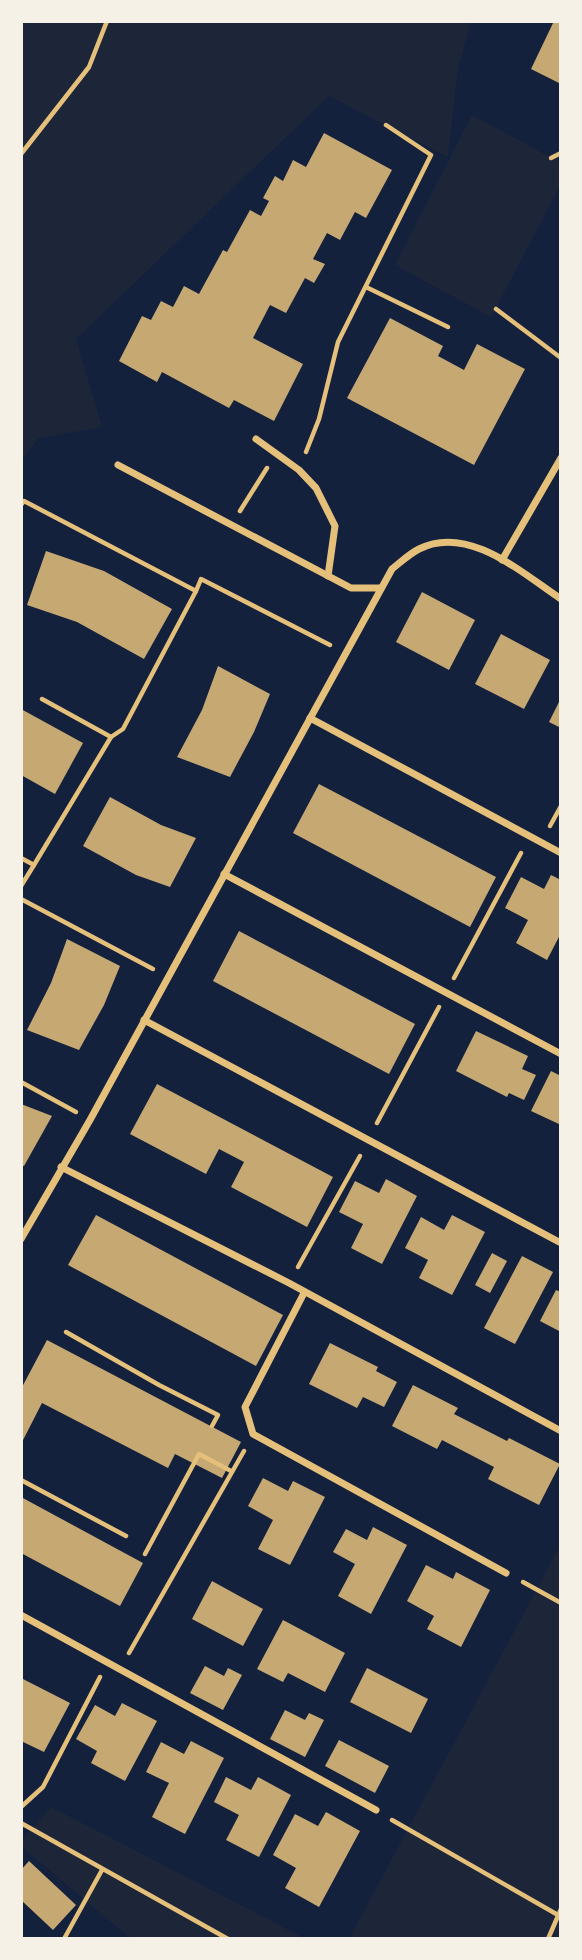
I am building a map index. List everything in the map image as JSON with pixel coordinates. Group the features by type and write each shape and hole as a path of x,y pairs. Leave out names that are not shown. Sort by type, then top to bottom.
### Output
{"street":[{"path":"256,439 299,470 316,488 335,526 328,576"},
{"path":"502,560 561,458"},
{"path":"118,465 351,588 381,588"},
{"path":"21,1239 90,1120 392,569 420,549 448,541 475,546 502,560 561,599"},
{"path":"310,718 561,853"},
{"path":"224,874 561,1054"},
{"path":"144,1020 561,1242"},
{"path":"61,1167 289,1283 561,1431"},
{"path":"304,1293 245,1407 253,1434 506,1573"},
{"path":"21,1615 376,1811"}],"path":[{"path":"21,154 89,67 107,21"},
{"path":"299,470 319,419 338,342 431,155 386,125"},
{"path":"551,158 561,153"},
{"path":"366,287 448,327"},
{"path":"496,309 561,358"},
{"path":"231,524 267,468 280,455"},
{"path":"21,505 24,501 196,591"},
{"path":"21,886 111,737 122,729 201,579 345,653"},
{"path":"42,699 111,737"},
{"path":"289,1283 530,836"},
{"path":"21,858 34,865"},
{"path":"21,899 168,977"},
{"path":"21,1082 90,1120"},
{"path":"66,1332 218,1415 212,1426"},
{"path":"120,1669 253,1434"},
{"path":"145,1554 199,1454 231,1471"},
{"path":"21,1480 126,1536"},
{"path":"506,1573 561,1602"},
{"path":"21,1807 43,1787 108,1663"},
{"path":"376,1811 558,1915"},
{"path":"21,1823 228,1939"},
{"path":"64,1939 102,1870"},
{"path":"548,1939 561,1909"}],"shaded area":[{"path":"21,21 471,21 458,69 448,157 329,96 76,339 102,427 39,438 21,461"},
{"path":"472,115 561,163 561,184 491,317 395,265"},
{"path":"561,1544 561,1939 349,1939"},
{"path":"51,1807 306,1939 131,1939 21,1846 21,1841"}],"building":[{"path":"554,21 561,21 561,84 531,69"},
{"path":"324,133 392,170 366,218 355,212 340,240 327,233 313,259 325,264 314,283 305,278 286,313 270,305 253,338 303,364 274,421 234,400 229,408 162,372 157,382 119,361 142,316 151,320 161,301 173,307 184,286 199,294 223,250 227,252 250,210 261,216 269,201 263,198 275,176 283,181 293,160 306,167"},
{"path":"390,318 443,346 438,356 464,370 477,344 525,369 474,465 347,398"},
{"path":"46,551 104,571 172,609 144,659 77,622 27,605"},
{"path":"422,592 475,620 449,670 396,642"},
{"path":"501,634 550,660 524,709 475,684"},
{"path":"218,666 270,694 230,777 177,757 202,710"},
{"path":"561,698 561,728 549,722"},
{"path":"21,709 83,743 55,794 21,775"},
{"path":"319,784 496,877 470,927 293,833"},
{"path":"110,797 161,825 196,838 170,887 136,875 83,846"},
{"path":"551,875 561,880 561,933 547,960 516,943 528,920 505,908 521,877 544,889"},
{"path":"239,931 415,1024 389,1074 213,981"},
{"path":"67,939 120,966 104,1005 79,1050 27,1030 51,983"},
{"path":"476,1031 528,1056 522,1069 536,1075 524,1100 509,1093 507,1097 456,1071"},
{"path":"551,1071 561,1076 561,1125 531,1111"},
{"path":"157,1084 333,1177 307,1227 231,1187 244,1162 219,1149 206,1174 130,1134"},
{"path":"21,1104 52,1116 24,1166 21,1165"},
{"path":"386,1179 417,1196 382,1264 351,1248 363,1224 339,1212 355,1181 379,1193"},
{"path":"96,1215 283,1315 256,1366 68,1265"},
{"path":"452,1215 485,1232 452,1295 419,1278 428,1260 405,1248 421,1217 444,1230"},
{"path":"492,1253 507,1261 490,1293 475,1285"},
{"path":"522,1256 553,1272 515,1344 484,1328"},
{"path":"556,1290 561,1292 561,1332 540,1321"},
{"path":"47,1340 241,1442 222,1478 175,1454 168,1468 42,1403 21,1444 21,1389"},
{"path":"330,1343 378,1367 376,1371 397,1382 384,1407 363,1397 357,1408 309,1384"},
{"path":"413,1385 458,1408 454,1414 560,1464 539,1505 488,1479 494,1467 442,1440 437,1449 392,1426"},
{"path":"263,1478 288,1491 293,1481 325,1497 290,1565 258,1549 273,1520 248,1506"},
{"path":"21,1497 143,1563 120,1606 21,1553"},
{"path":"373,1527 407,1545 371,1614 338,1596 355,1564 333,1552 346,1529 367,1540"},
{"path":"426,1565 453,1579 456,1572 490,1590 461,1647 427,1629 434,1616 407,1601"},
{"path":"212,1581 263,1609 243,1646 192,1619"},
{"path":"283,1620 345,1653 325,1692 288,1673 283,1682 257,1669"},
{"path":"205,1666 224,1676 228,1668 242,1675 223,1710 190,1693"},
{"path":"367,1668 428,1699 411,1733 350,1702"},
{"path":"21,1678 70,1703 44,1752 21,1741"},
{"path":"122,1703 157,1721 125,1781 91,1763 97,1751 76,1739 95,1705 115,1716"},
{"path":"285,1710 305,1720 309,1713 324,1720 305,1757 270,1739"},
{"path":"339,1740 389,1766 375,1793 325,1766"},
{"path":"191,1741 224,1758 185,1834 152,1817 169,1783 146,1772 161,1742 184,1754"},
{"path":"226,1777 251,1790 258,1777 291,1795 259,1857 226,1840 239,1815 214,1802"},
{"path":"326,1812 360,1831 319,1907 285,1888 296,1868 273,1855 295,1814 318,1826"},
{"path":"29,1861 76,1905 53,1930 21,1900 21,1870"}]}
